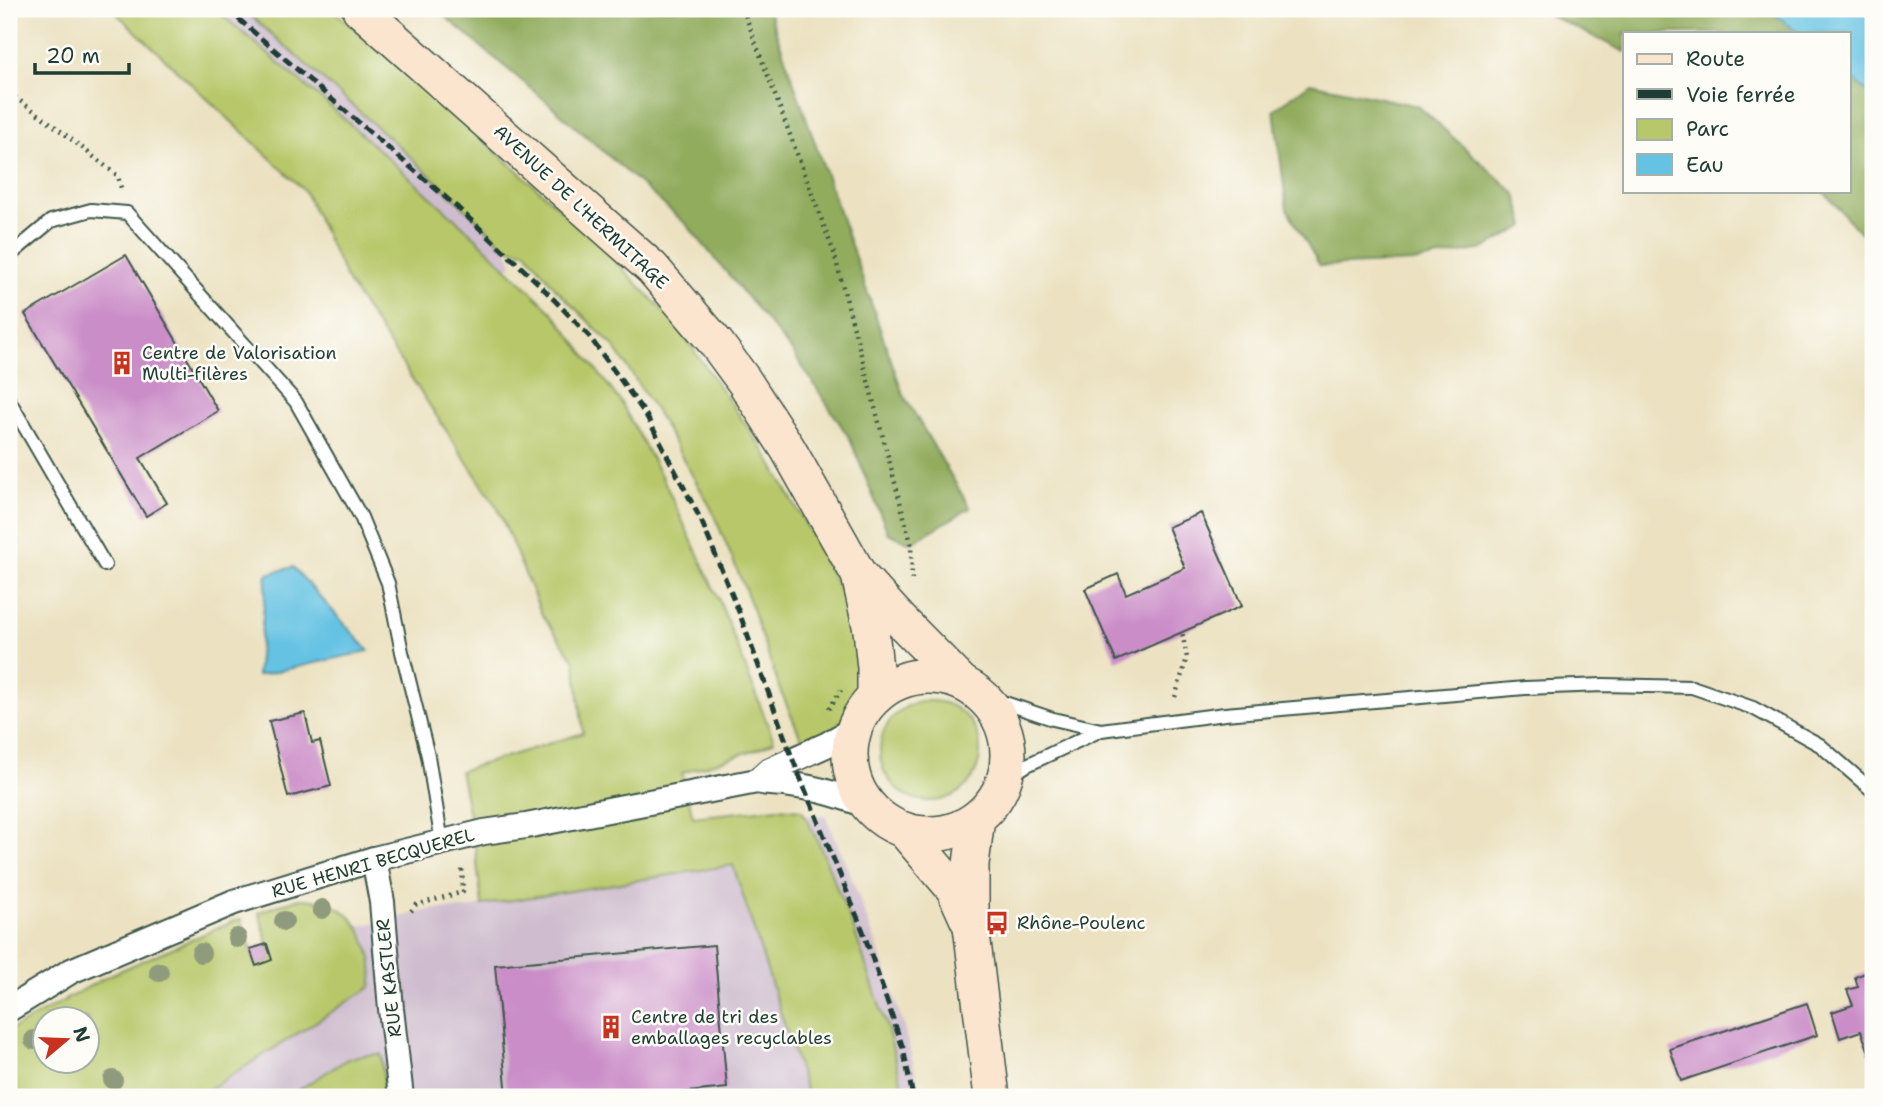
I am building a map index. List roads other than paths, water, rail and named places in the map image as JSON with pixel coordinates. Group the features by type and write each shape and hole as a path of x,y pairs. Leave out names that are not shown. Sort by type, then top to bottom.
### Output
{"street":[{"name":"AVENUE DE L'HERMITAGE","path":"360,9 652,268 716,343 744,381 788,449 859,575 901,621 971,689"},
{"name":"AVENUE DE L'HERMITAGE","path":"859,575 871,630 875,668 859,690"},
{"path":"939,676 971,689 996,712 1006,734 1008,757 1004,780 993,801 977,818 942,833 923,834 891,824 869,806 857,785 850,761 850,744 839,723 863,711 859,690 916,677 939,676"},
{"name":"RUE HENRI BECQUEREL","path":"757,781 768,771 826,745 839,723"},
{"name":"RUE HENRI BECQUEREL","path":"9,1009 71,971 234,902 374,859 484,832 757,781 804,787 844,796 869,806"},
{"path":"977,818 971,864 971,926 992,1097"},
{"path":"904,830 954,889 971,926"},
{"name":"RUE KASTLER","path":"374,859 382,902 401,1097"}],"lane":[{"path":"9,256 51,221 91,210 127,213 296,402 361,517 388,583 428,756 442,843"},
{"path":"9,400 105,565"},
{"path":"1004,780 1027,765 1101,730 1225,714 1525,688 1603,685 1692,687 1753,708 1820,745 1873,791"},
{"path":"971,689 1053,719 1101,730"}],"water":[{"path":"1768,9 1873,9 1873,97 1850,76 1850,32 1798,32"},
{"path":"293,567 369,651 257,676 267,574"}],"railway":[{"path":"227,9 458,208 538,283 589,336 646,415 701,520 739,612 793,760 863,931 903,1048 913,1097"}],"place":[{"name":"Centre de Valorisation Multi-filères","path":"122,363"},
{"name":"Rhône-Poulenc","path":"997,923"},
{"name":"Centre de tri des emballages recyclables","path":"611,1027"}]}
